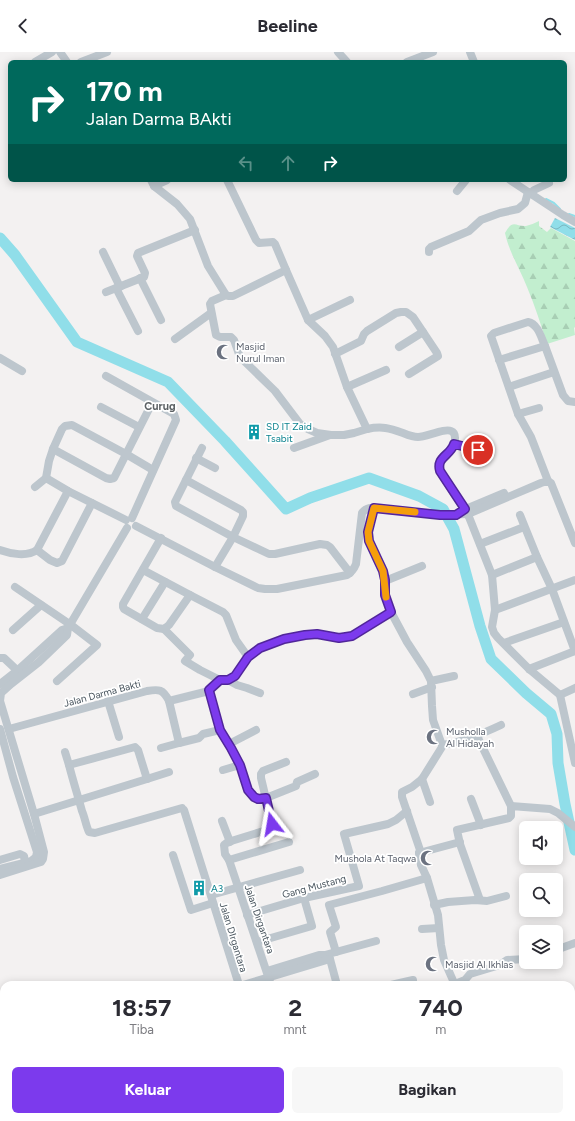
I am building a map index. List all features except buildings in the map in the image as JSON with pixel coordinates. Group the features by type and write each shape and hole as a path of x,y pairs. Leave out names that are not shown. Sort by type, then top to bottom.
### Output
{"street":[{"path":"38,60 52,52"},
{"path":"87,60 107,52"},
{"path":"338,52 345,60"},
{"path":"412,60 433,52"},
{"path":"228,182 256,240 259,242 273,242 275,244 308,320 329,341 347,387 367,429"},
{"path":"457,191 464,182"},
{"path":"514,182 575,222"},
{"path":"152,183 190,219 208,266 226,295"},
{"path":"429,252 430,247 469,231 481,220 500,213 518,209 525,203 531,192 549,183"},
{"path":"106,292 144,276 145,273 137,256 138,253 195,230"},
{"path":"103,252 138,331"},
{"path":"286,270 233,296 226,295 210,302 216,335 220,337 231,337 234,340 240,357 275,391 300,424 317,433 344,435 375,427 386,427 416,437 449,430 454,433 454,444 440,462 439,468 466,512 492,575 495,610 492,626 494,633 529,669 560,695 575,763"},
{"path":"140,278 161,320"},
{"path":"308,320 350,300"},
{"path":"335,354 361,341 365,332 396,313 406,312 413,317 438,356 409,374"},
{"path":"175,339 211,313"},
{"path":"575,402 568,401 565,398 536,325 528,322 491,336 518,414 531,437 547,479 551,483 575,542"},
{"path":"398,347 423,332"},
{"path":"499,360 544,346"},
{"path":"0,358 22,371"},
{"path":"347,387 386,370"},
{"path":"509,388 554,372"},
{"path":"0,875 38,864 43,860 44,852 0,697 1,693 62,630 69,626 130,523 176,420 174,414 106,376"},
{"path":"53,449 106,478 114,478 152,403"},
{"path":"101,407 139,427"},
{"path":"518,414 539,408"},
{"path":"35,487 46,478 53,449 62,429 68,425 72,425 153,470"},
{"path":"294,448 331,435"},
{"path":"454,444 478,450"},
{"path":"202,448 174,502 176,506 266,554 272,555 320,544 327,545 350,573"},
{"path":"196,458 215,468"},
{"path":"46,478 68,491 215,567 258,588 265,589 347,575 350,573 355,568 356,564 362,513 366,509 374,508 440,515 454,515 466,512 540,478 550,478 554,482 575,532"},
{"path":"186,480 243,512 243,516 233,537 215,567"},
{"path":"0,550 11,554 31,553 38,550 68,491"},
{"path":"38,550 50,560 57,563 62,561 92,503"},
{"path":"374,508 368,532 369,541 383,571 385,580 385,595 391,612 404,638 426,671 431,684 434,720 442,745 422,779 412,787 402,792 420,850 419,854 421,865 427,878 438,915 440,945 444,960 453,981"},
{"path":"520,515 552,589 575,651 529,669"},
{"path":"480,544 524,527"},
{"path":"161,538 123,605 126,610 157,628 164,629 190,654 185,661 200,670 260,693"},
{"path":"492,575 537,557"},
{"path":"385,580 422,566"},
{"path":"143,570 223,612 226,615 236,640 248,657"},
{"path":"495,610 575,580"},
{"path":"142,619 165,582"},
{"path":"15,587 97,645 57,681"},
{"path":"164,629 169,625 190,595"},
{"path":"13,630 41,605"},
{"path":"179,743 169,701 209,690 224,680 235,676 248,657 260,648 284,639 317,634 339,638 352,636 391,612"},
{"path":"504,643 564,622"},
{"path":"0,658 4,658 20,672"},
{"path":"0,684 20,672"},
{"path":"413,694 431,684 454,676"},
{"path":"560,695 575,688"},
{"name":"Jalan Darma Bakti","path":"9,729 152,690 161,690 169,701"},
{"path":"209,690 220,730 240,765 248,790 254,797 258,799 266,798 296,786 298,782 316,774"},
{"path":"108,701 118,738"},
{"path":"442,745 477,736 501,725"},
{"path":"0,729 13,777 37,852 34,859 0,868"},
{"path":"161,748 199,738 203,734 220,730"},
{"path":"229,744 256,730"},
{"path":"477,736 511,806 511,816 509,818 457,830 480,900"},
{"path":"69,765 135,747 138,750 147,779"},
{"path":"65,752 79,800"},
{"path":"286,762 263,771 261,774 272,824 270,829 226,843 224,845 225,854 229,860 289,842"},
{"path":"223,770 240,765"},
{"path":"34,814 169,772"},
{"path":"13,777 22,774"},
{"path":"422,779 430,802"},
{"path":"470,799 481,825"},
{"name":"Jalan DIrgantara","path":"79,800 89,832 92,833 183,809 238,981"},
{"path":"511,806 550,809 575,827"},
{"name":"Gang Mustang","path":"247,915 304,898 359,886 344,834 388,824 407,811"},
{"path":"222,821 230,842"},
{"path":"419,854 460,842"},
{"path":"0,860 20,854 24,856 25,862"},
{"path":"173,855 191,910 238,888 300,870"},
{"name":"Jalan Dirgantara","path":"229,860 269,978"},
{"path":"336,952 330,932 336,928 329,905 374,894 427,878"},
{"path":"434,905 448,902 475,900 487,901 506,896"},
{"path":"257,942 312,926 304,898"},
{"path":"422,929 439,928"},
{"name":"Jalan DIrgantara","path":"257,981 327,957 336,952 376,941"},
{"path":"563,947 575,943"},
{"path":"327,957 336,981"},
{"path":"463,981 470,974 500,965 507,960 519,959"},
{"path":"409,981 413,980"}],"green space":[{"path":"539,221 539,226 547,232 551,228 575,241 575,335 547,344 533,301 512,254 505,233 513,224 526,226"}],"water":[{"path":"555,218 575,228 575,240 550,227"}],"waterway":[{"path":"546,199 554,203 560,209"},
{"path":"569,214 575,216"},
{"path":"0,238 15,255 77,342 168,382 225,441 286,509 310,498 369,478 419,496 443,509 454,529 480,626 491,659 526,693 551,714 557,734 558,763 575,850"}],"slow traffic":[{"path":"386,597 383,571 369,541 368,532 374,508 415,512"}],"place":[{"name":"Masjid Nurul Iman","path":"224,352"},
{"name":"SD IT Zaid Tsabit","path":"254,432"},
{"name":"Musholla Al Hidayah","path":"434,737"},
{"name":"Mushola At Taqwa","path":"428,858"},
{"name":"A3","path":"199,888"},
{"name":"Masjid Al Ikhlas","path":"433,964"}],"district":[{"name":"Curug","path":"160,406"}],"route":[{"path":"272,824 266,798 258,799 248,790 240,765 220,730 209,690 220,680 228,680 235,676 248,657 260,648 284,639 305,635 317,634 345,638 356,634 391,612 385,595 385,580 383,571 369,541 368,532 374,508 440,515 456,515 465,509 442,475 439,468 440,462 454,444 478,450"}]}
